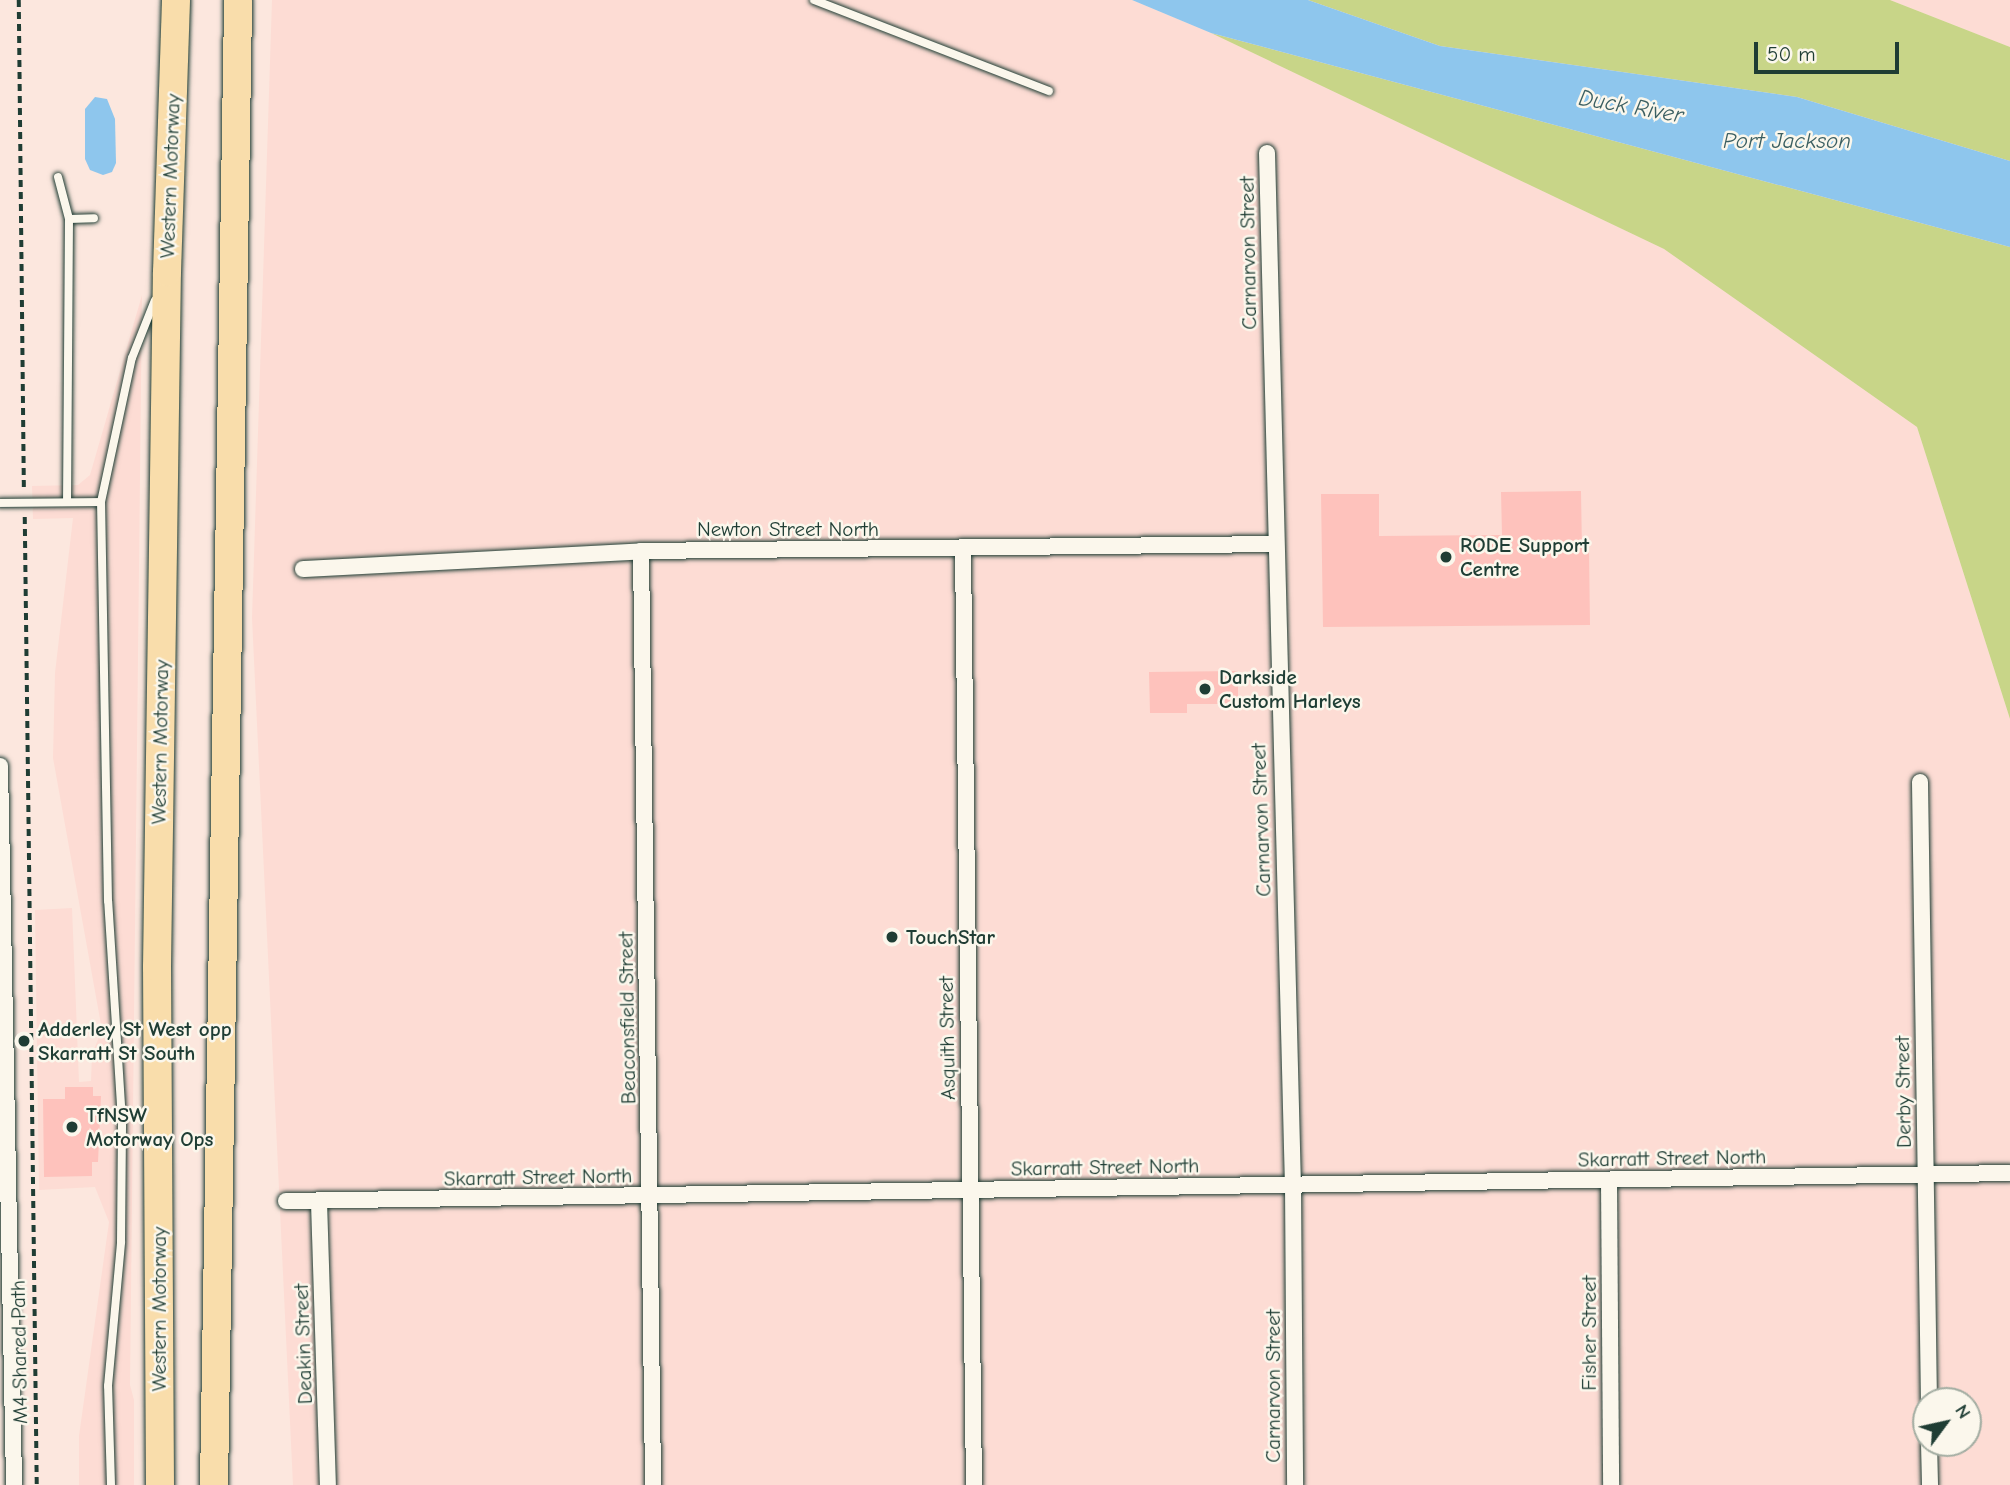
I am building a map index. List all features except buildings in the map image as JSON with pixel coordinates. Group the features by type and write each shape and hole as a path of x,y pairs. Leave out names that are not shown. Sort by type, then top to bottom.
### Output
{"highway":[{"name":"Western Motorway","path":"160,1485 157,967 167,272 176,1"},
{"path":"214,1485 238,2"}],"street":[{"name":"Carnarvon Street","path":"1267,153 1293,1185 1295,1485"},
{"name":"Newton Street North","path":"303,569 641,551 1275,544"},
{"name":"Asquith Street","path":"963,549 974,1485"},
{"name":"Beaconsfield Street","path":"641,551 653,1485"},
{"path":"0,766 9,1480"},
{"name":"Derby Street","path":"1920,782 1928,1387"},
{"name":"Skarratt Street North","path":"286,1201 2010,1173"},
{"name":"Fisher Street","path":"1609,1180 1611,1485"},
{"name":"Deakin Street","path":"319,1202 328,1485"},
{"path":"1929,1457 1930,1485"}],"lane":[{"path":"814,0 1049,91"},
{"path":"58,177 69,219 67,502"},
{"path":"69,219 94,218"},
{"path":"111,1485 108,1386 121,1242 122,1121 107,901 101,502 132,358 167,272"},
{"path":"0,503 101,502"}],"path":[{"name":"M4 Shared Path","path":"19,0 37,1485"}],"shaded area":[{"path":"272,0 1132,0 1211,33 1664,249 1917,427 2010,719 2010,1485 293,1485 252,618"},
{"path":"1890,0 2010,0 2010,47"},
{"path":"142,295 130,1385 134,1400 134,1485 79,1485 79,1436 109,1222 95,1187 39,1190 35,910 72,908 79,1082 91,1081 92,1054 102,1030 53,758 55,673 73,518 33,519 32,486 78,485 90,475"}],"green space":[{"path":"1308,0 1890,0 2010,47 2010,161 1797,97 1440,46"},
{"path":"1211,33 2010,247 2010,719 1917,427 1664,249"}],"water":[{"name":"Port Jackson","path":"1132,0 1308,0 1440,46 1797,97 2010,161 2010,247 1211,33"},
{"path":"95,97 107,99 115,119 116,163 112,172 103,175 90,170 85,159 85,109"}],"place":[{"name":"RODE Support Centre","path":"1446,557"},
{"name":"Darkside Custom Harleys","path":"1205,689"},
{"name":"TouchStar","path":"892,937"},
{"name":"Adderley St West opp Skarratt St South","path":"24,1041"},
{"name":"TfNSW Motorway Ops","path":"72,1127"}],"water label":[{"name":"Duck River","path":"1631,107"}]}
